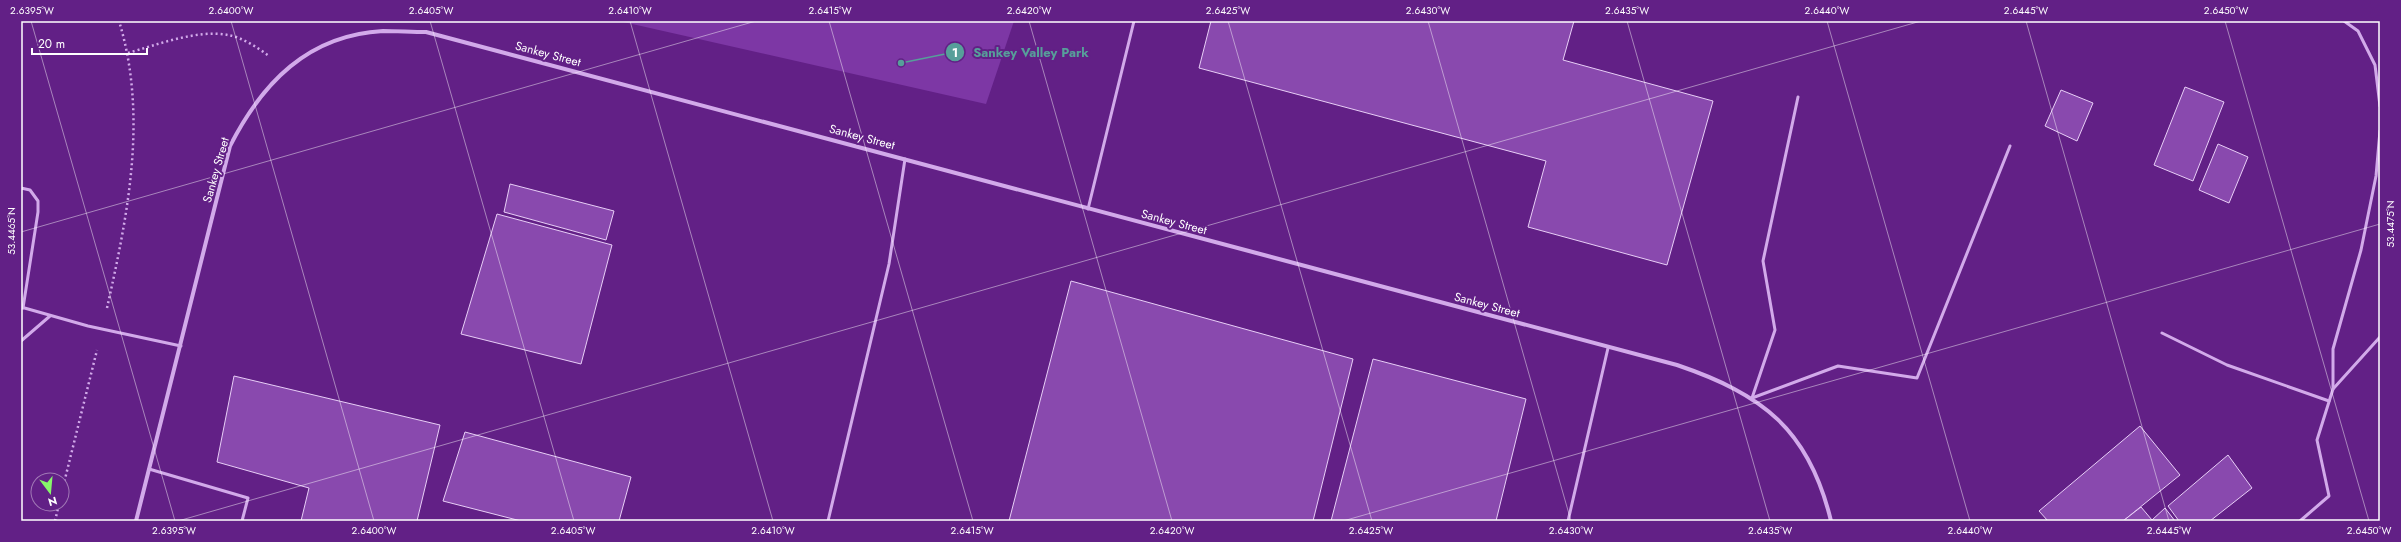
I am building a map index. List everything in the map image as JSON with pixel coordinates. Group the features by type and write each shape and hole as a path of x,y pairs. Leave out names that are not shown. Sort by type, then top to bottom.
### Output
{"street":[{"name":"Sankey Street","path":"136,521 230,146 244,119 262,93 286,69 312,50 342,38 382,31 426,32 1608,348 1677,365 1716,378 1752,398 1782,422 1805,454 1824,492 1831,521"}],"lane":[{"path":"1088,209 1134,21"},
{"path":"2344,21 2358,31 2375,65 2380,106"},
{"path":"1752,398 1775,330 1763,262 1798,97"},
{"path":"2300,521 2329,496 2317,440 2333,390 2333,349 2361,250 2376,176 2380,131"},
{"path":"1752,398 1838,366 1917,378 2010,146"},
{"path":"828,521 889,264 905,159"},
{"path":"21,188 30,190 38,201 38,212 22,308 50,316 181,346"},
{"path":"21,341 50,316"},
{"path":"2162,333 2227,365 2329,401"},
{"path":"2333,390 2380,337"},
{"path":"1568,521 1608,348"},
{"path":"150,469 248,498 242,521"}],"path":[{"path":"67,472 102,328 128,210 134,123 132,76 128,53 119,21"},
{"path":"128,53 171,40 203,35 228,35 247,43 286,69"}],"shaded area":[{"path":"619,21 1014,21 986,104"}],"building":[{"path":"1211,21 1574,21 1563,60 1713,101 1667,265 1528,227 1546,161 1199,68"},
{"path":"2185,87 2224,102 2193,181 2154,165"},
{"path":"2061,90 2093,103 2077,141 2045,126"},
{"path":"2218,144 2248,157 2229,203 2199,190"},
{"path":"510,184 614,211 606,240 504,212"},
{"path":"497,214 612,245 581,364 461,334"},
{"path":"1071,281 1353,359 1313,521 1009,521"},
{"path":"1373,359 1526,399 1496,521 1331,521"},
{"path":"234,376 440,425 417,521 301,521 309,488 217,462"},
{"path":"2140,426 2180,475 2123,521 2048,521 2039,511"},
{"path":"465,432 631,477 619,521 521,521 443,501"},
{"path":"2228,455 2252,488 2210,521 2179,521 2168,506"},
{"path":"2141,507 2152,520 2165,508 2175,521 2123,521"}],"place":[{"name":"Sankey Valley Park","path":"901,63"}]}
